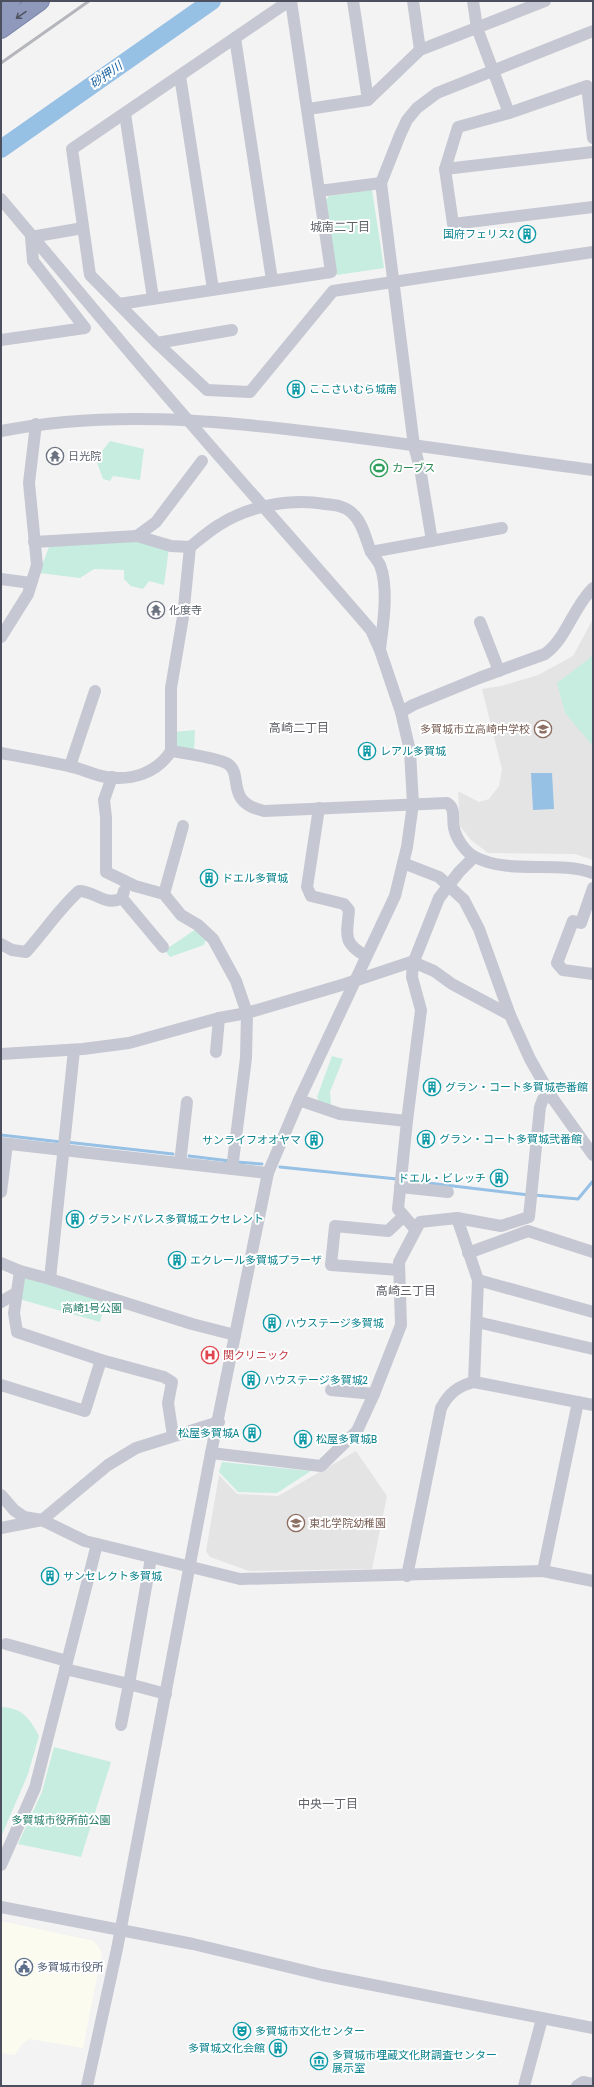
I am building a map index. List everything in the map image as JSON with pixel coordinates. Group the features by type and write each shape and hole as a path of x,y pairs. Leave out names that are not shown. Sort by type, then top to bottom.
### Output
{"highway":[{"path":"1,8 11,1"},
{"path":"1,29 40,1"}],"street":[{"path":"119,304 331,272 308,109 290,1 72,149 90,275 157,343 208,390 250,392 333,291 593,252"},
{"path":"353,1 368,100"},
{"path":"413,1 420,50"},
{"path":"473,1 477,28 509,113"},
{"path":"308,109 368,100 420,50 540,2"},
{"path":"432,541 420,468 414,446 381,183 407,120 417,108 437,93 593,31"},
{"path":"235,38 272,280"},
{"path":"180,76 213,289"},
{"path":"593,138 587,86 509,113 458,127 445,169 453,224 593,207"},
{"path":"125,114 153,298"},
{"path":"445,169 593,152"},
{"path":"319,191 381,183"},
{"path":"1,198 186,419 266,507 371,630 380,650 401,712 410,751 413,804 403,863 394,896 299,1100 268,1173 189,1567 121,1930 87,2086"},
{"path":"1,340 85,328 33,261 31,237 83,228"},
{"path":"157,343 232,330"},
{"path":"1,431 36,424 136,418 186,419 242,423 593,470"},
{"path":"1,637 28,594 37,565 29,483 36,424"},
{"path":"137,536 156,522 202,461"},
{"path":"34,542 137,536 170,546 190,547 220,524 248,512 266,507 285,503 310,501 343,507 353,514 361,527 371,552 380,564 384,578 384,614 380,650"},
{"path":"371,552 502,528"},
{"path":"1,753 70,766 112,777 136,777 149,771 167,757 171,751 171,688 183,617 190,547"},
{"path":"1,579 31,583"},
{"path":"401,712 413,705 545,654 554,648 579,604 593,588"},
{"path":"480,622 499,671"},
{"path":"70,766 95,691"},
{"path":"171,751 228,764 233,770 237,790 247,804 253,808 264,811 441,803 451,805 454,828 458,838 474,856 488,862 574,869 593,873"},
{"path":"112,777 104,800 106,817 106,872 126,883 164,894 181,914 198,925 213,939 236,981 247,1013 246,1058 233,1163"},
{"path":"319,808 306,887 311,896 344,904 349,910 347,937 353,950 366,956"},
{"path":"164,894 183,826"},
{"path":"415,1229 398,1209 421,1010 412,977 414,961 439,898 459,872 474,856"},
{"path":"403,863 439,877 464,900 472,913 510,1015 530,1059 551,1096 592,1150"},
{"path":"1,944 12,950 26,952 51,925 62,907 79,891 87,891 105,901 115,902 122,898 126,883"},
{"path":"593,888 581,923 573,921 557,963 563,970 593,974"},
{"path":"122,898 163,947"},
{"path":"1,1054 74,1050 129,1043 219,1018 247,1013 355,981 414,961 434,971 452,984 510,1015"},
{"path":"216,1052 219,1018"},
{"path":"50,1279 74,1050"},
{"path":"212,1453 321,1466 357,1431 374,1394 401,1325 398,1262 415,1229 420,1222 457,1218 501,1226 529,1217 540,1107 543,1099 551,1096"},
{"path":"299,1100 340,1114 407,1121"},
{"path":"180,1163 188,1102"},
{"path":"1,1192 4,1143 63,1145 180,1163 233,1163 268,1173"},
{"path":"401,1182 448,1192"},
{"path":"399,1270 331,1265 335,1226 388,1231 404,1216"},
{"path":"457,1218 478,1280 474,1382"},
{"path":"468,1253 528,1231 593,1252"},
{"path":"1,1263 20,1271 192,1324 235,1335"},
{"path":"20,1271 14,1313 17,1332 101,1360 164,1377 172,1382 168,1403 173,1436"},
{"path":"478,1280 592,1309"},
{"path":"1,1302 16,1292"},
{"path":"477,1322 593,1349"},
{"path":"1,1385 85,1411 101,1360"},
{"path":"407,1576 441,1408 447,1397 459,1386 474,1382 593,1406"},
{"path":"331,1390 374,1394"},
{"path":"544,1571 578,1402"},
{"path":"1,1528 42,1520 108,1465 136,1448 218,1422"},
{"path":"1,1496 14,1510 24,1517 42,1520 85,1541 240,1579 407,1576 544,1571 593,1582"},
{"path":"1,1865 34,1788 97,1544"},
{"path":"121,1725 151,1558"},
{"path":"6,1644 66,1665 166,1694"},
{"path":"1,1907 193,1944 322,1975 593,2028"},
{"path":"524,2086 542,2019"},
{"path":"577,2086 583,2082 593,2084"}],"shaded area":[{"name":"多賀城市立高崎中学校","path":"593,619 593,860 575,854 488,853 471,840 460,826 458,791 479,802 489,799 499,786 502,769 482,689 501,686 538,675 573,656"},
{"name":"東北学院幼稚園","path":"356,1451 387,1496 372,1569 249,1571 210,1557 206,1551 219,1475 237,1494 278,1496"},
{"path":"1,1921 94,1941 102,1952 83,2048 30,2039 22,2044 15,2055 1,2053"}],"green space":[{"path":"372,190 384,268 337,275 326,200 329,196"},
{"path":"110,441 144,449 140,480 113,476 110,481 103,479 94,454 103,450"},
{"path":"137,538 169,548 164,585 149,581 143,589 131,586 124,579 124,570 94,569 80,578 39,573 49,547"},
{"path":"593,652 592,745 565,713 557,683 590,658"},
{"path":"195,730 194,752 175,747 174,732"},
{"path":"196,929 206,939 204,945 170,957 165,950"},
{"path":"332,1056 343,1059 330,1092 331,1106 320,1103 317,1097"},
{"name":"高崎1号公園","path":"24,1278 106,1299 100,1322 19,1299"},
{"path":"222,1462 311,1471 277,1493 238,1492 219,1472"},
{"path":"1,1707 15,1709 24,1715 32,1724 39,1736 28,1774 1,1837"},
{"name":"多賀城市役所前公園","path":"54,1747 111,1762 81,1857 18,1844 42,1792"}],"water":[{"path":"531,773 552,773 554,809 533,810"}],"waterway":[{"name":"砂押川","path":"1,149 212,1"},
{"path":"1,1135 61,1142"},
{"path":"66,1142 173,1154"},
{"path":"189,1156 230,1161"},
{"path":"236,1162 262,1164"},
{"path":"280,1167 397,1179"},
{"path":"403,1180 529,1195"},
{"path":"534,1195 578,1199 593,1181"}],"railway":[{"path":"1,63 89,1"}],"place":[{"name":"国府フェリス2","path":"527,234"},
{"name":"ここさいむら城南","path":"296,389"},
{"name":"日光院","path":"55,456"},
{"name":"カーブス","path":"379,468"},
{"name":"化度寺","path":"156,610"},
{"name":"多賀城市立高崎中学校","path":"543,729"},
{"name":"レアル多賀城","path":"367,751"},
{"name":"ドエル多賀城","path":"209,878"},
{"name":"グラン・コート多賀城壱番館","path":"432,1087"},
{"name":"グラン・コート多賀城弐番館","path":"426,1139"},
{"name":"サンライフオオヤマ","path":"314,1140"},
{"name":"ドエル・ビレッチ","path":"499,1178"},
{"name":"グランドパレス多賀城エクセレント","path":"75,1219"},
{"name":"エクレール多賀城プラーザ","path":"177,1260"},
{"name":"ハウステージ多賀城","path":"272,1323"},
{"name":"関クリニック","path":"210,1355"},
{"name":"ハウステージ多賀城2","path":"251,1380"},
{"name":"松屋多賀城A","path":"252,1433"},
{"name":"松屋多賀城B","path":"303,1439"},
{"name":"東北学院幼稚園","path":"296,1523"},
{"name":"サンセレクト多賀城","path":"50,1576"},
{"name":"多賀城市役所","path":"24,1967"},
{"name":"多賀城市文化センター","path":"242,2031"},
{"name":"多賀城文化会館","path":"278,2048"},
{"name":"多賀城市埋蔵文化財調査センター 展示室","path":"319,2061"}],"district":[{"name":"城南二丁目","path":"340,227"},
{"name":"高崎二丁目","path":"299,728"},
{"name":"高崎三丁目","path":"406,1291"},
{"name":"中央一丁目","path":"328,1804"}]}
